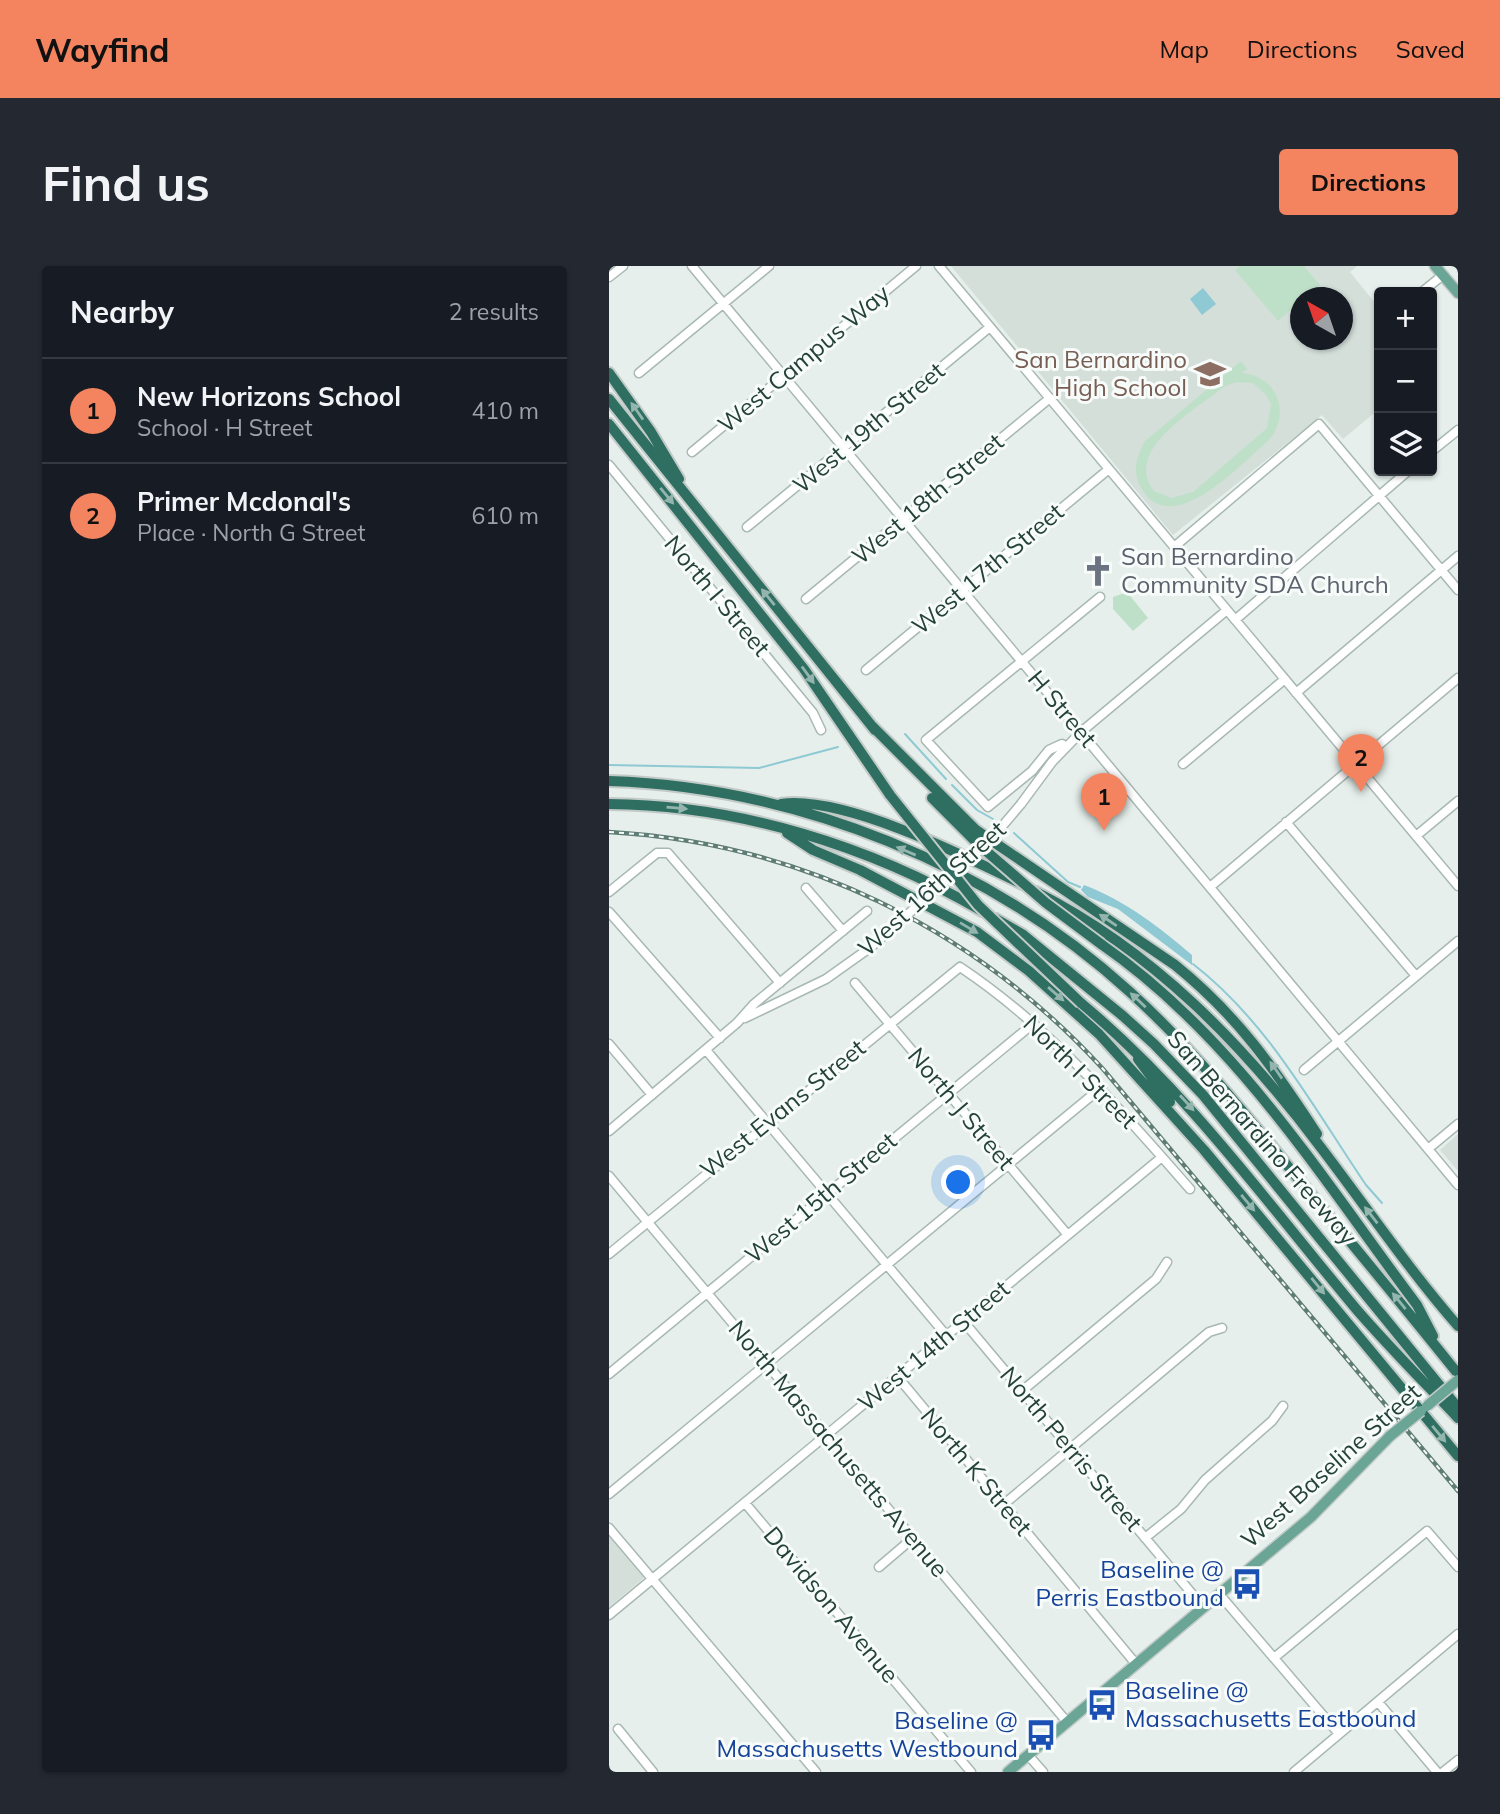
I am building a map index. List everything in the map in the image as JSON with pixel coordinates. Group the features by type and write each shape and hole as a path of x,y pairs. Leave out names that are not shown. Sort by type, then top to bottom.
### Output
{"highway":[{"path":"609,373 651,432 698,511"},
{"path":"609,400 918,782 978,844 1046,903 1160,989 1240,1068 1417,1305 1442,1354"},
{"path":"609,424 804,669 890,795 978,905 1081,1003 1122,1037 1193,1110 1359,1312 1458,1418"},
{"path":"609,432 638,459"},
{"path":"872,726 976,830 1175,965 1204,988 1263,1053 1323,1142 1322,1149"},
{"name":"San Bernardino Freeway","path":"609,781 693,789 778,804 876,839 951,872 1046,927 1109,974 1168,1027 1458,1374"},
{"path":"778,804 798,802 884,824 950,849 1077,913 1162,974 1210,1017 1256,1067 1458,1326"},
{"name":"San Bernardino Freeway","path":"609,804 696,810 779,827 859,853 952,893 1021,934 1123,1016 1203,1095 1458,1408"},
{"path":"779,827 813,850 907,894 970,928 1003,951 1109,1044 1204,1150 1458,1456"},
{"path":"1122,1037 1204,1150"}],"main road":[{"path":"1436,266 1458,293"},
{"name":"West Baseline Street","path":"1007,1772 1311,1517 1390,1436 1458,1380"}],"street":[{"path":"609,277 623,266"},
{"name":"H Street","path":"692,266 1458,1185"},
{"path":"639,373 769,266"},
{"name":"West Campus Way","path":"692,452 916,266"},
{"path":"939,266 1458,886"},
{"path":"1428,287 1443,275"},
{"name":"West 19th Street","path":"747,527 990,327"},
{"name":"West 18th Street","path":"806,599 1050,398"},
{"path":"1174,547 1319,424 1458,590"},
{"path":"1437,447 1458,430"},
{"name":"North I Street","path":"609,466 814,713 821,730"},
{"name":"West 17th Street","path":"866,670 1109,469"},
{"path":"1235,620 1403,476"},
{"path":"1296,692 1458,556"},
{"path":"1066,747 1062,744 1049,750 1032,771 988,807 926,740 1100,597"},
{"name":"West 16th Street","path":"737,1023 825,979 871,947 988,843 1081,732 1227,610"},
{"path":"1210,887 1458,678"},
{"path":"1183,764 1285,679"},
{"path":"1416,836 1458,801"},
{"path":"1286,822 1416,976"},
{"path":"609,892 657,853 668,853 780,983"},
{"path":"806,888 843,931"},
{"name":"West 16th Street","path":"609,1130 867,911"},
{"path":"609,912 720,1038"},
{"path":"1304,1070 1458,941"},
{"name":"North I Street","path":"960,967 1034,1023 1101,1087 1190,1189"},
{"name":"West Evans Street","path":"609,1254 888,1023 960,967"},
{"name":"North J Street","path":"855,983 1067,1234"},
{"name":"West 15th Street","path":"609,1374 1034,1023"},
{"path":"609,1044 652,1095"},
{"path":"706,1050 946,1335"},
{"path":"609,1494 1101,1087"},
{"path":"1428,1149 1458,1124"},
{"name":"West 14th Street","path":"609,1615 1162,1157"},
{"name":"North Massachusetts Avenue","path":"609,1176 1067,1722"},
{"path":"1022,1391 1156,1279 1167,1262"},
{"name":"North Perris Street","path":"964,1322 1204,1608"},
{"path":"1003,1504 1209,1332 1221,1328"},
{"name":"North K Street","path":"897,1376 1136,1664"},
{"path":"1146,1538 1181,1509 1205,1479 1272,1421 1283,1406"},
{"name":"Davidson Avenue","path":"745,1503 971,1772"},
{"path":"609,1528 816,1772"},
{"path":"1274,1658 1427,1531 1458,1567"},
{"path":"879,1567 912,1538"},
{"path":"1220,1595 1339,1734"},
{"path":"1294,1772 1458,1634"},
{"path":"1378,1702 1437,1772"},
{"path":"618,1730 653,1772"},
{"path":"1028,1755 1043,1772"},
{"path":"1443,1772 1458,1760"}],"shaded area":[{"name":"San Bernardino High School","path":"951,266 1357,266 1350,272 1374,302 1374,413 1343,439 1322,415 1173,535"},
{"path":"1458,1134 1458,1171 1440,1150"},
{"path":"609,1535 645,1577 609,1607"}],"green space":[{"path":"1240,266 1304,266 1320,285 1290,287 1290,311 1278,321 1235,270"},
{"path":"1241,361 1247,369 1242,373 1264,381 1272,388 1280,407 1276,429 1270,439 1225,479 1187,503 1169,506 1153,502 1140,486 1136,463 1145,441","holes":["1237,382 1253,383 1271,404 1267,428 1193,492 1171,498 1154,491 1147,476 1148,461 1155,446 1167,432 1225,386"]},
{"path":"1127,592 1148,618 1133,631 1113,609 1113,597"}],"water":[{"path":"1203,288 1216,304 1202,315 1190,299"},
{"path":"1084,885 1128,907 1154,925 1192,955 1192,965 1118,909 1088,897 1081,890"}],"waterway":[{"path":"905,734 946,779"},
{"path":"609,765 759,768 838,747"},
{"path":"952,785 977,810 993,819"},
{"path":"1014,833 1068,882 1080,887"},
{"path":"1193,964 1220,987 1267,1039 1366,1185 1382,1203"}],"railway":[{"path":"609,832 680,840 749,854 815,875 879,902 940,935 998,974 1053,1019 1103,1069 1458,1491"}],"place":[{"name":"San Bernardino High School","path":"1210,374"},
{"name":"San Bernardino Community SDA Church","path":"1098,571"},
{"name":"Primer Mcdonal's","path":"1361,792"},
{"name":"New Horizons School","path":"1104,831"},
{"name":"Baseline @ Perris Eastbound","path":"1247,1584"},
{"name":"Baseline @ Massachusetts Eastbound","path":"1102,1705"},
{"name":"Baseline @ Massachusetts Westbound","path":"1041,1735"}]}
